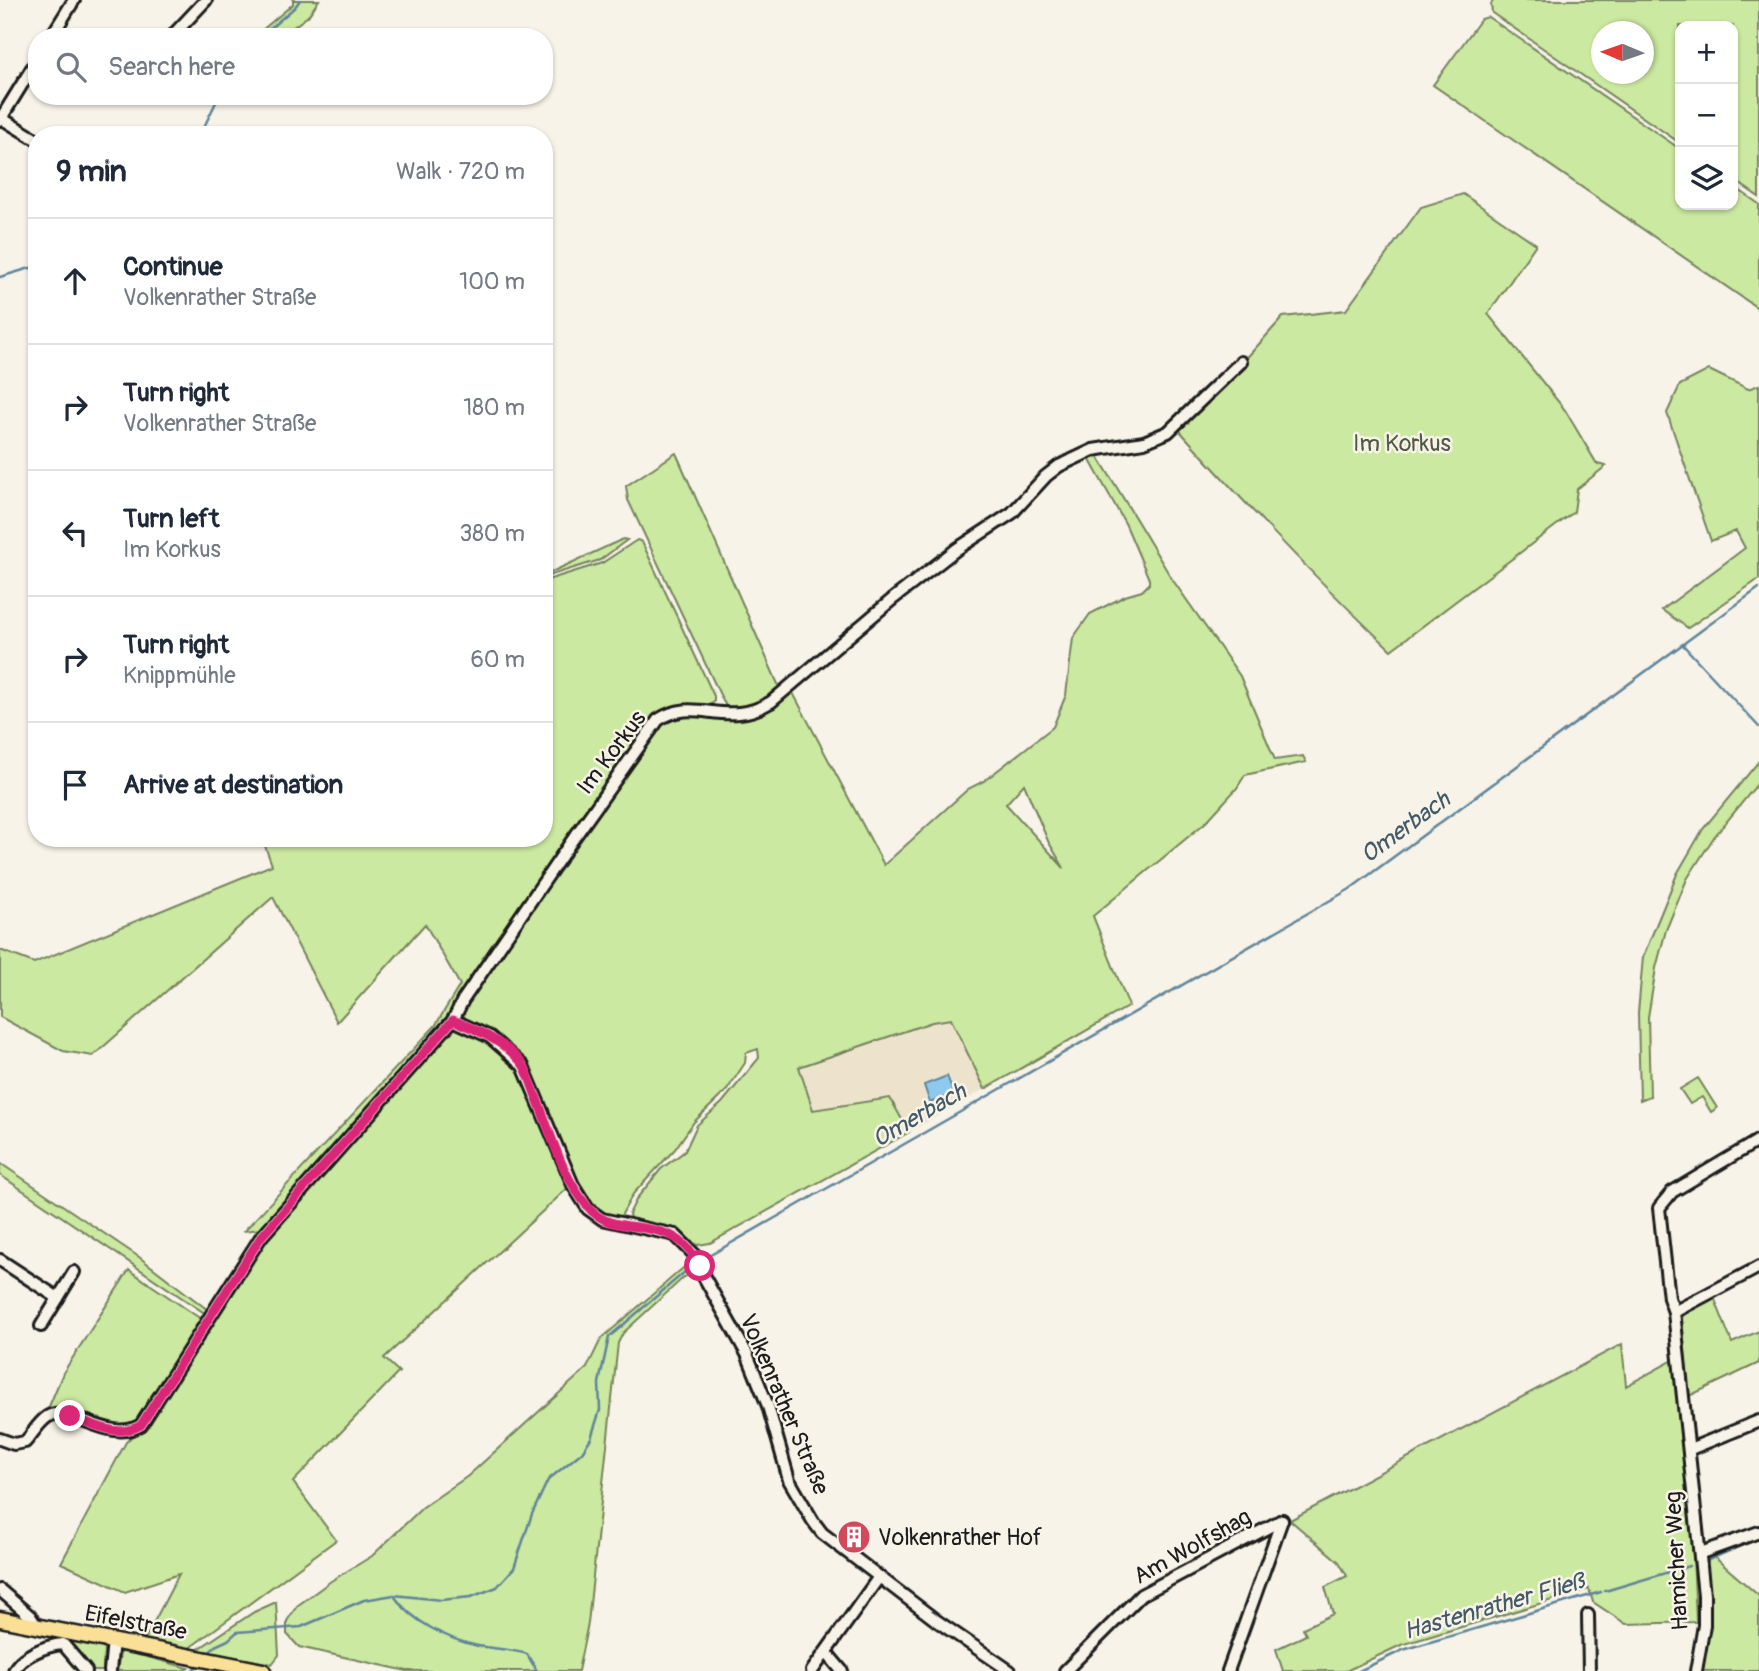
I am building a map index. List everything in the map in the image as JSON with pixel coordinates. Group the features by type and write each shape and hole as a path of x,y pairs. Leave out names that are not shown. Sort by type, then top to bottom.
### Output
{"main road":[{"name":"Eifelstraße","path":"0,1619 263,1671"}],"street":[{"path":"57,28 74,0"},
{"path":"180,28 206,0"},
{"path":"28,75 1,119 28,135"},
{"name":"Im Korkus","path":"0,1439 14,1444 25,1442 45,1418 52,1415 70,1416 105,1429 119,1431 133,1430 145,1420 261,1237 453,1020 463,1000 570,842 658,720 670,712 682,710 742,713 771,702 926,573 979,533 1012,513 1046,476 1059,466 1093,450 1144,442 1168,432 1241,362"},
{"name":"Volkenrather Straße","path":"453,1020 490,1037 523,1066 573,1185 589,1209 602,1219 675,1235 698,1262 747,1354 768,1406 789,1480 822,1533 937,1621 1010,1671"},
{"name":"Hamicher Weg","path":"1696,1671 1703,1625 1701,1553 1674,1312 1669,1298 1659,1209 1672,1192 1759,1140"},
{"path":"0,1260 58,1298"},
{"path":"1674,1312 1759,1267"},
{"path":"41,1326 74,1272"},
{"path":"1690,1449 1759,1421"},
{"name":"Am Wolfshag","path":"1065,1671 1142,1595 1282,1520 1228,1671"},
{"path":"1701,1553 1759,1532"},
{"path":"812,1671 879,1577"},
{"path":"0,1590 30,1616 36,1625"},
{"path":"1588,1615 1589,1671"},
{"path":"110,1671 113,1640"},
{"path":"14,1671 16,1664 22,1659 63,1644 86,1671"},
{"path":"826,1652 842,1671"}],"shaded area":[{"path":"951,1019 985,1089 909,1132 889,1098 813,1110 799,1067 932,1022"}],"green space":[{"path":"293,0 319,0 308,16 292,28 265,28 293,4"},
{"path":"1494,0 1759,0 1759,197 1738,182 1738,21 1675,21 1675,140 1595,84 1654,84 1654,21 1591,21 1591,81 1492,13 1491,4"},
{"path":"1488,17 1675,146 1675,210 1738,210 1738,189 1759,204 1759,309 1433,85 1481,19"},
{"name":"Im Korkus","path":"1463,194 1536,244 1488,314 1565,410 1597,464 1606,466 1577,489 1574,512 1391,650 1256,515 1179,430 1179,424 1243,362 1283,317 1346,310 1421,207"},
{"path":"1709,370 1748,389 1759,385 1759,579 1688,628 1662,610 1745,548 1736,531 1711,541 1667,413 1680,385"},
{"path":"676,453 781,691 755,704 727,708 628,500 626,486"},
{"path":"1096,453 1172,579 1240,676 1275,760 1303,756 1306,762 1245,775 1237,788 1206,822 1093,916 1129,1006 985,1089 951,1019 932,1022 799,1067 813,1110 890,1098 909,1132 710,1243 698,1245 676,1232 631,1222 629,1214 637,1198 661,1169 685,1151 697,1125 722,1103 759,1058 758,1049 746,1053 745,1063 727,1090 694,1122 675,1149 633,1194 621,1216 611,1219 591,1207 576,1183 525,1063 467,1021 461,1011 574,843 662,722 682,713 742,716 791,689 884,865 968,789 984,781 1053,727 1066,695 1073,638 1090,614 1125,596 1142,591 1149,584 1126,525 1087,455","holes":["1024,784 1048,841 1064,868 1006,804"]},
{"path":"623,539 627,540 600,560 553,575 553,571"},
{"path":"637,540 642,542 714,696 714,702 708,706 674,706 655,716 449,1018 260,1229 244,1231 435,1026 460,985 425,924 337,1022 273,897 93,1056 63,1051 0,1017 0,950 34,963 272,865 265,847 553,847 553,578 602,563"},
{"path":"1759,761 1759,782 1714,837 1687,879 1666,930 1648,1017 1650,1096 1640,1100 1638,1013 1643,957 1677,874 1703,829"},
{"path":"455,1028 489,1039 518,1065 570,1186 384,1358 399,1372 293,1482 336,1540 188,1649 144,1641 179,1574 125,1592 61,1563 126,1442 135,1433 266,1235 445,1034"},
{"path":"1698,1078 1717,1108 1711,1112 1702,1097 1690,1104 1680,1089"},
{"path":"0,1163 139,1257 208,1310 212,1310 206,1314 0,1175"},
{"path":"690,1262 695,1263 701,1278 692,1274 684,1277 623,1333 618,1343 588,1623 578,1671 407,1671 299,1647 287,1634 287,1621 297,1606 372,1556 423,1507 468,1476 587,1368 601,1339"},
{"path":"129,1270 201,1319 202,1329 143,1418 132,1426 120,1429 50,1412 48,1409 63,1373"},
{"path":"1714,1297 1732,1343 1759,1331 1759,1363 1689,1396 1682,1317"},
{"path":"1622,1344 1626,1386 1675,1359 1693,1554 1696,1622 1626,1624 1593,1602 1589,1589 1401,1645 1346,1671 1283,1671 1276,1649 1306,1635 1303,1628 1333,1614 1325,1587 1347,1576 1339,1562 1290,1520"},
{"path":"1713,1556 1759,1596 1759,1671 1701,1671 1708,1626 1707,1563"},
{"path":"276,1602 279,1655 272,1664 197,1650 254,1612"},
{"path":"65,1640 103,1646 103,1671 92,1671"},
{"path":"126,1651 189,1668 181,1671 117,1671 120,1653"}],"water":[{"path":"947,1076 954,1094 930,1103 924,1085"}],"waterway":[{"path":"270,28 300,0"},
{"path":"204,126 215,105"},
{"path":"0,277 28,269"},
{"name":"Omerbach","path":"700,1261 1350,889 1759,588"},
{"path":"1683,645 1759,727"},
{"name":"Omerbach","path":"207,1655 215,1646 237,1632 301,1627 364,1600 394,1595 441,1600 471,1597 497,1587 514,1568 532,1514 548,1480 582,1452 591,1438 600,1410 599,1383 609,1337 694,1264"},
{"name":"Hastenrather Fließ","path":"1706,1561 1759,1538"},
{"name":"Hastenrather Fließ","path":"1605,1591 1689,1566"},
{"name":"Hastenrather Fließ","path":"1359,1671 1403,1650 1601,1592"},
{"path":"395,1597 411,1614 443,1634 478,1646 527,1654 537,1671"},
{"name":"Omerbach","path":"192,1671 198,1665"}],"place":[{"name":"Volkenrather Hof","path":"854,1537"}],"route":[{"path":"70,1416 113,1431 133,1430 141,1425 271,1224 453,1020 490,1037 523,1066 573,1185 589,1209 602,1219 675,1235 695,1255 700,1266"}]}
